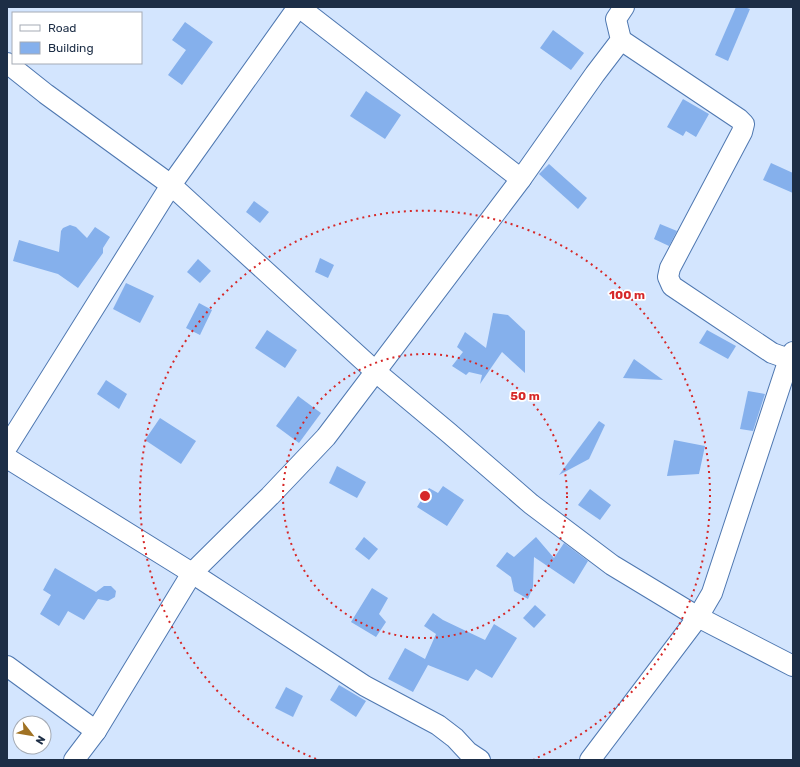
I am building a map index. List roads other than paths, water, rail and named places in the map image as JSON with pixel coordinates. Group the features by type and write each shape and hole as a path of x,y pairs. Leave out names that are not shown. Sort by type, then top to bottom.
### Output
{"street":[{"path":"7,447 171,185 298,7 521,179"},
{"path":"590,760 698,617 712,593 791,355 772,353 672,286 668,277 670,268 742,132 744,124 739,119 621,40 615,11"},
{"path":"74,760 96,731 192,573 270,496 326,437 521,179 595,74 621,40"},
{"path":"7,63 46,94 171,185 376,372 531,504 612,564 698,617 793,666"},
{"path":"7,458 192,573 365,686 438,726 455,738 468,752 480,760"},
{"path":"7,666 96,731"}]}
